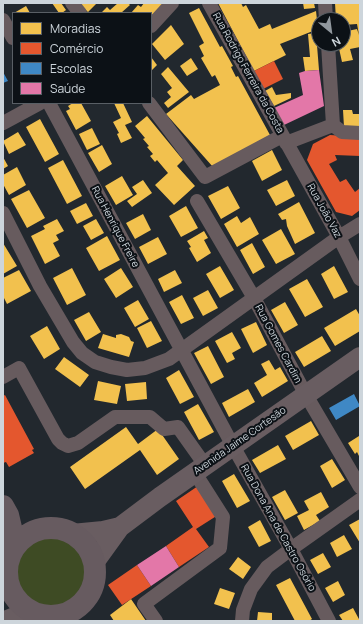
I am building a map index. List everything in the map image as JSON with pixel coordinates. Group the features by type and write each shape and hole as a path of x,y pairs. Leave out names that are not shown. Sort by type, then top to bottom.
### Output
{"main road":[{"name":"Avenida Jaime Cortesão","path":"94,563 120,527 360,357"},
{"path":"5,510 22,522 38,527 65,531 82,541 90,551 94,563 95,575 93,587 87,598 78,607 61,619 42,616 29,611 19,603 12,592 6,575 12,532 5,510"},
{"name":"Avenida Jaime Cortesão","path":"65,531 103,531 120,527"},
{"path":"6,575 14,549 22,540 32,533 45,529 65,531"},
{"path":"87,598 89,621"},
{"path":"6,621 29,611"}],"street":[{"path":"72,3 79,12"},
{"path":"152,25 172,3"},
{"name":"Rua Rodrigo Ferreira da Costa","path":"209,3 284,139"},
{"path":"3,20 12,36"},
{"path":"328,52 333,125 342,132 360,133"},
{"path":"3,123 38,104"},
{"name":"Rua Henrique Freire","path":"49,104 182,351"},
{"path":"150,104 205,178 284,139 333,125"},
{"name":"Rua João Vaz","path":"284,139 339,237 360,279"},
{"name":"Rua Gomes Cardim","path":"197,201 254,298 306,395 360,487"},
{"path":"3,214 63,328 73,342 82,353 95,362 110,367 127,370 145,368 169,360 339,237 360,224"},
{"name":"Rua Dona Ana de Castro Osório","path":"182,351 329,621"},
{"path":"3,377 19,368 58,439 68,446 78,443 115,417 150,417 164,429 178,427 223,517 220,548 144,604 156,621"},
{"path":"242,621 243,610 251,589 267,567 360,500"}],"green space":[{"path":"51,538 65,541 77,548 84,560 87,574 84,588 77,600 65,607 51,610 37,607 25,600 18,588 15,574 18,560 25,548 37,541"}],"building: Moradias":[{"path":"52,3 61,3 66,10 63,12 58,12"},
{"path":"78,3 97,3 88,12"},
{"path":"118,3 128,3 130,5 122,12 102,12 107,7 110,10"},
{"path":"144,3 166,3 152,19 152,12 132,12 138,5 141,7"},
{"path":"218,3 241,3 243,7 246,5 259,29 270,24 272,29 311,13 311,32 280,44 286,55 254,71"},
{"path":"303,3 314,3 315,8 304,9"},
{"path":"335,3 360,3 360,47 351,49 351,30 357,29 359,35 357,24 351,24 351,12 336,12"},
{"path":"26,6 29,12 16,12"},
{"path":"199,8 220,47 222,46 233,66 231,67 236,77 238,76 270,135 213,167 166,114 191,95 194,99 220,85 215,75 212,77 201,58 204,56 199,46 204,43 189,13"},
{"path":"171,25 184,44 165,60 152,44"},
{"path":"308,34 311,34 311,52 318,52 319,70 305,71 303,57 310,57"},
{"path":"340,52 351,52 353,60 342,62"},
{"path":"152,58 157,65 152,70"},
{"path":"191,58 198,69 187,76 180,66"},
{"path":"168,67 189,92 168,108 164,103 171,97 167,92 172,88 161,74"},
{"path":"272,87 276,95 291,93 291,98 274,106 265,91"},
{"path":"71,104 82,104 91,121 76,130 66,111 70,109 68,106"},
{"path":"114,104 123,104 132,122 125,125 132,138 121,143 117,134 119,133 113,122 121,118"},
{"path":"343,110 352,110 353,114 360,114 360,127 344,127"},
{"path":"147,116 183,160 177,166 195,186 174,205 155,185 168,173 157,160 155,162 150,156 153,154 143,139 145,138 135,126"},
{"path":"40,119 59,154 45,162 26,127"},
{"path":"92,128 100,144 87,150 79,134"},
{"path":"18,132 26,145 9,154 3,141"},
{"path":"102,145 112,164 99,172 88,153"},
{"path":"272,150 282,170 262,181 252,161"},
{"path":"3,157 8,166 3,169"},
{"path":"63,160 82,196 67,204 48,168"},
{"path":"17,167 26,185 9,195 3,184 3,175"},
{"path":"122,176 133,195 116,205 105,186"},
{"path":"143,180 152,193 132,207 127,201 137,194 132,187"},
{"path":"287,180 295,196 276,206 267,190"},
{"path":"228,186 240,208 221,219 208,196"},
{"path":"29,190 45,218 27,228 11,199"},
{"path":"299,202 315,233 295,244 287,226 286,219 282,220 278,214"},
{"path":"86,203 93,216 77,224 70,211"},
{"path":"186,206 198,228 181,237 169,216"},
{"path":"143,214 151,230 135,239 126,223"},
{"path":"237,216 241,223 250,217 259,234 237,247 224,224"},
{"path":"57,219 64,231 56,235 59,240 53,243 60,256 45,264 31,236 45,229 43,226"},
{"path":"96,219 104,233 91,240 83,226"},
{"path":"281,229 295,254 276,264 262,240"},
{"path":"204,231 208,238 204,240 211,253 197,262 189,248 191,247 187,241"},
{"path":"107,236 120,260 99,271 86,248"},
{"path":"158,237 167,254 148,264 139,247"},
{"path":"3,243 17,266 3,274"},
{"path":"252,243 265,267 253,274 240,250"},
{"path":"220,266 234,290 220,298 206,274"},
{"path":"334,266 348,292 334,299 321,274"},
{"path":"72,268 86,295 67,305 53,278"},
{"path":"121,268 133,287 116,298 104,279"},
{"path":"19,270 31,291 7,304 3,296 3,278"},
{"path":"175,270 182,283 164,292 158,279"},
{"path":"307,279 323,307 305,317 289,289"},
{"path":"208,290 218,308 203,316 193,298"},
{"path":"182,295 194,318 181,324 169,302"},
{"path":"138,300 149,319 135,327 124,308"},
{"path":"285,302 298,325 284,333 271,310"},
{"path":"356,309 360,316 360,331 335,346 324,328"},
{"path":"89,312 101,332 86,341 74,320"},
{"path":"151,321 162,341 147,348 137,328"},
{"path":"256,322 267,345 253,353 241,329"},
{"path":"47,326 60,349 44,359 30,336"},
{"path":"232,332 241,348 232,353 235,359 227,363 215,341"},
{"path":"103,334 116,338 116,335 121,334 129,337 131,341 134,342 129,357 98,348"},
{"path":"322,336 331,351 304,367 295,352"},
{"path":"208,346 224,377 211,384 194,353"},
{"path":"64,357 89,375 80,387 55,369"},
{"path":"269,360 275,370 280,367 288,381 262,397 254,383 267,375 261,364"},
{"path":"179,370 194,397 180,404 166,378"},
{"path":"98,381 121,386 117,404 94,400"},
{"path":"146,382 147,399 127,401 125,384"},
{"path":"248,389 255,402 229,417 222,403"},
{"path":"198,404 214,432 199,440 184,412"},
{"path":"311,421 319,435 293,450 285,436"},
{"path":"126,427 138,444 158,429 179,459 157,475 140,450 85,489 70,467"},
{"path":"359,436 360,458 357,452 355,454 348,443"},
{"path":"278,445 286,459 260,473 252,460"},
{"path":"332,459 345,480 332,488 320,466"},
{"path":"234,474 250,501 237,508 222,481"},
{"path":"285,490 298,513 285,520 272,497"},
{"path":"321,492 329,507 316,515 320,521 304,530 297,516 309,510 304,501"},
{"path":"360,519 360,543 349,525"},
{"path":"260,520 271,541 259,547 248,527"},
{"path":"344,535 352,549 337,557 330,543"},
{"path":"323,553 331,567 318,574 310,560"},
{"path":"238,557 251,567 243,579 229,569"},
{"path":"290,578 312,619 309,621 295,621 276,585"},
{"path":"338,581 345,595 333,602 325,588"},
{"path":"220,588 235,593 229,609 214,604"},
{"path":"131,599 146,621 114,621 110,615"},
{"path":"353,608 360,621 343,621 339,615"},
{"path":"258,612 272,613 272,621 257,621"}],"building: Comércio":[{"path":"274,61 283,79 263,89 254,71"},
{"path":"330,135 360,137 360,156 335,155 337,160 329,164 340,182 346,179 355,192 360,188 360,210 352,216 336,212 307,160 313,144"},
{"path":"5,395 34,449 32,450 34,453 9,467 6,462 3,463 3,396"},
{"path":"198,486 218,515 196,529 209,547 179,567 166,546 193,527 176,501"},
{"path":"137,565 151,586 122,605 108,585"}],"building: Escolas":[{"path":"3,72 8,81 3,83"},
{"path":"354,394 360,406 336,420 329,408"}],"building: Saúde":[{"path":"319,70 324,106 284,125 274,108 303,95 299,73"},
{"path":"166,546 179,567 151,586 137,565"}]}
